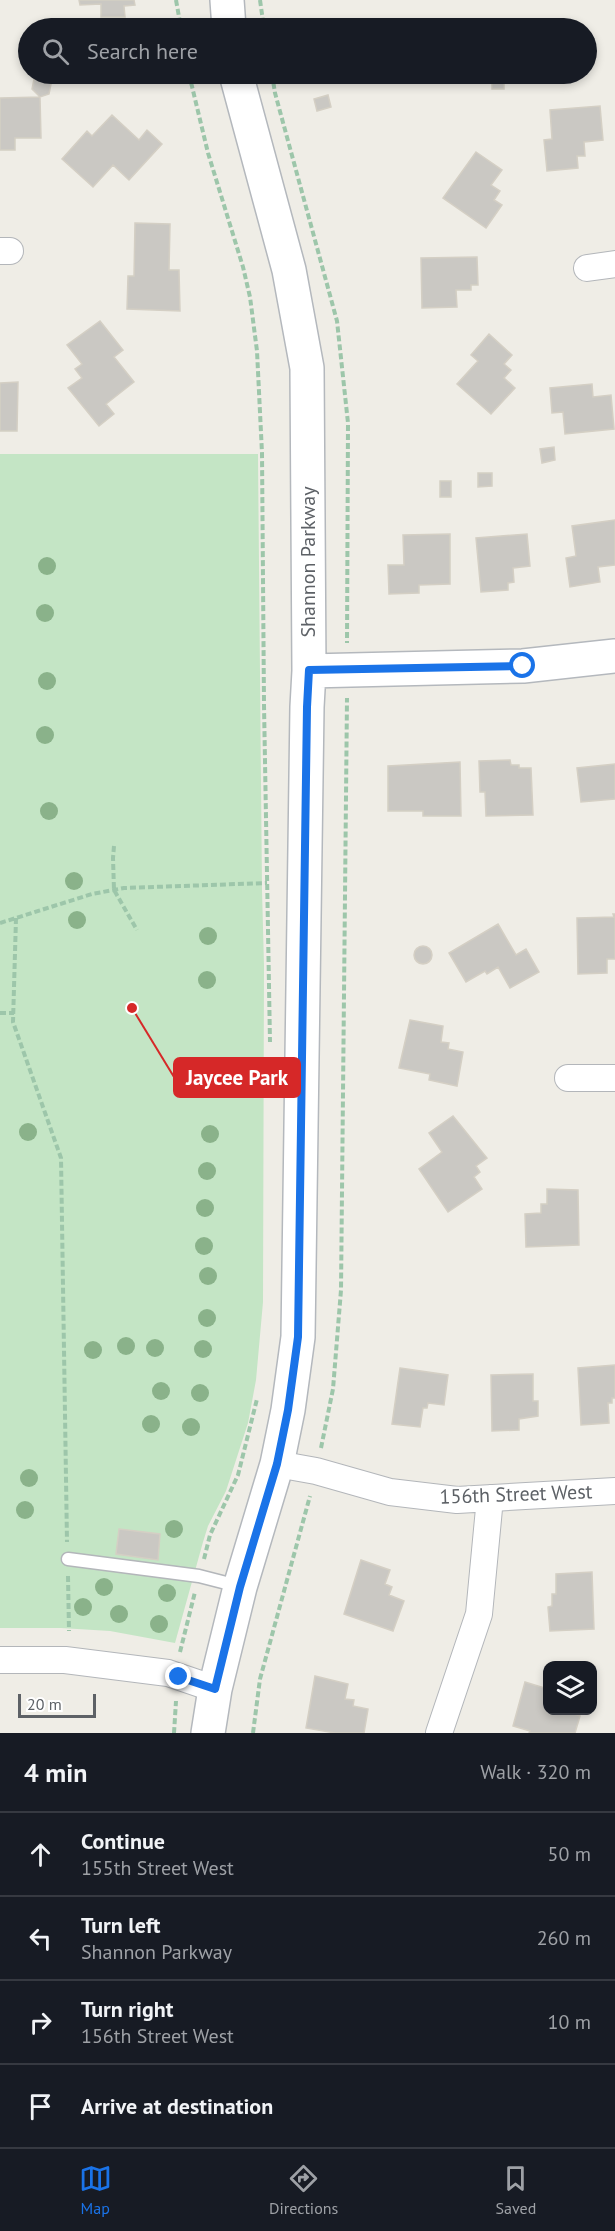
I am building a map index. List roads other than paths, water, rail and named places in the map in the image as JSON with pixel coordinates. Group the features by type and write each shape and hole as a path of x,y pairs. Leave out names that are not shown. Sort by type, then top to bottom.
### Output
{"street":[{"path":"227,0 228,18"},
{"name":"Shannon Parkway","path":"208,1733 215,1689 240,1587 277,1464 288,1410 298,1337 309,670 307,368 290,270 239,84"},
{"path":"587,268 615,264"},
{"path":"309,670 523,666 615,656"},
{"path":"568,1078 615,1078"},
{"name":"156th Street West","path":"277,1464 316,1471 390,1492 457,1500 615,1491"},
{"path":"439,1733 479,1614 490,1498"},
{"path":"0,1660 65,1660 168,1673 215,1689"}],"lane":[{"path":"68,1559 199,1576 240,1587"}],"place":[{"name":"Jaycee Park","path":"132,1008"}]}
